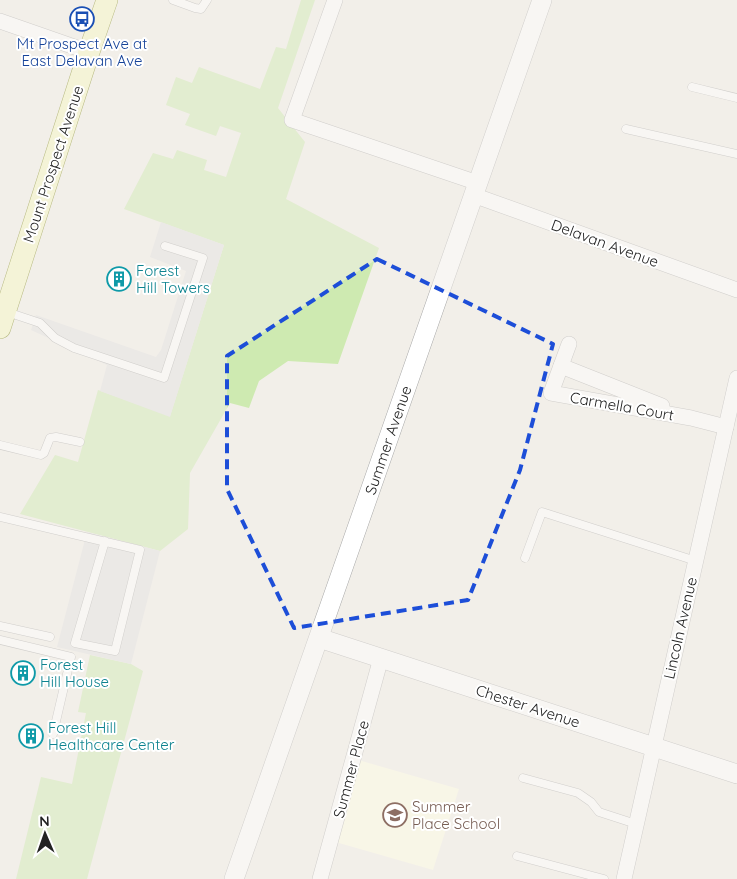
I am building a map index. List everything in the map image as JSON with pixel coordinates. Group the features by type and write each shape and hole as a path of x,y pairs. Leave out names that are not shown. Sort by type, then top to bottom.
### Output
{"main road":[{"name":"Mount Prospect Avenue","path":"3,320 88,52 107,0"}],"street":[{"name":"Delavan Avenue","path":"335,0 292,120 737,290"},
{"name":"Summer Avenue","path":"234,879 542,0"},
{"path":"0,21 88,52"},
{"name":"Carmella Court","path":"570,344 551,393 691,418 726,428"},
{"name":"Carmella Court","path":"561,366 691,418"},
{"name":"Lincoln Avenue","path":"624,879 737,378"},
{"name":"Chester Avenue","path":"319,638 737,774"},
{"name":"Summer Place","path":"320,879 381,658"}],"lane":[{"path":"173,0 201,9 206,0"},
{"path":"692,87 737,98"},
{"path":"626,129 737,154"},
{"path":"3,320 40,323 55,338 74,348 164,378 203,258 165,246"},
{"path":"0,445 41,455 44,453 50,438 56,437 80,442"},
{"path":"525,558 542,512 696,561"},
{"path":"0,517 140,550 115,651 74,643 105,542"},
{"path":"0,626 50,637"},
{"path":"0,640 71,657 53,734"},
{"path":"524,778 578,793 591,802 599,812 636,824"},
{"path":"517,856 604,879"}],"highlighted area":[{"path":"377,259 553,344 520,470 468,600 294,628 227,489 227,356"}],"shaded area":[{"path":"161,222 224,245 170,417 100,391 107,365 31,330 36,315 156,357 161,350 186,271 150,257"},
{"path":"87,532 160,551 131,664 57,647"},
{"name":"Summer Place School","path":"355,759 459,789 433,870 332,841"}],"green space":[{"path":"301,0 315,0 278,108 305,142 286,199 379,248 338,364 288,361 259,381 249,408 230,403 190,473 188,529 160,551 20,514 55,455 78,462 98,390 170,416 224,245 124,209 153,153 173,159 177,150 207,160 204,170 226,177 241,133 220,126 216,136 185,125 190,114 166,105 176,77 192,83 199,67 260,89 276,47 286,49"},
{"path":"90,655 131,664 143,671 87,879 16,879 41,777 72,784 86,713 78,712"}],"place":[{"name":"Mt Prospect Ave at East Delavan Ave","path":"82,19"},
{"name":"Forest Hill Towers","path":"119,279"},
{"name":"Forest Hill House","path":"23,673"},
{"name":"Forest Hill Healthcare Center","path":"31,736"},
{"name":"Summer Place School","path":"395,815"}]}
